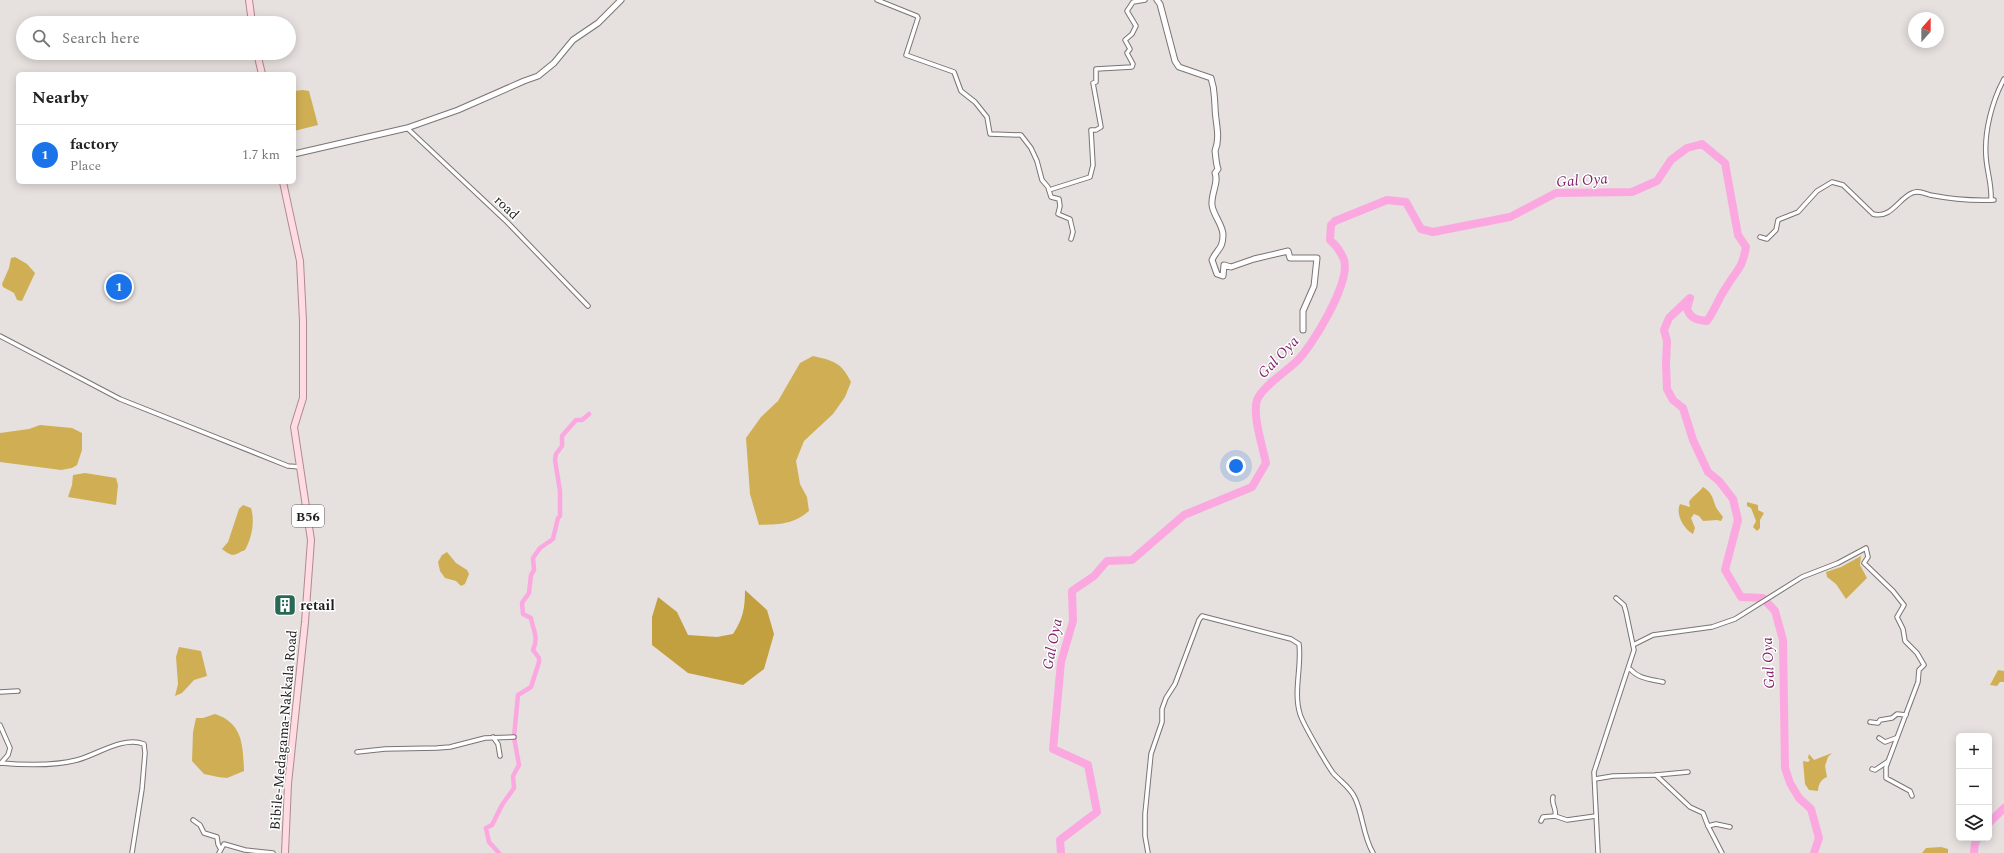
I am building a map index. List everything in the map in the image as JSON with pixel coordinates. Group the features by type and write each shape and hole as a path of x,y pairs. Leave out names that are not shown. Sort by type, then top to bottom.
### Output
{"main road":[{"path":"250,0 251,16"},
{"path":"296,154 407,128 458,110 538,76 554,63 573,40 598,23 621,0"},
{"path":"1157,0 1160,4 1175,61 1180,67 1211,78 1215,91 1218,144 1215,151 1218,157 1218,163 1216,165 1218,170 1215,173 1217,181 1212,195 1212,207 1223,233 1221,247 1215,253 1212,260 1217,274 1223,276 1224,265 1231,267 1254,259 1288,251 1290,258 1317,258 1314,286 1303,311 1303,330"},
{"path":"259,60 262,72"},
{"name":"Bibile-Medagama-Nakkala Road","path":"283,184 300,269 303,321 303,398 294,427 301,467 311,549 288,784 285,853"}],"street":[{"path":"877,0 917,16 918,18 906,55 954,72 961,91 975,102 988,117 990,134 1022,135 1031,148 1037,161 1042,180 1049,190 1051,197 1059,199 1060,206 1058,214 1070,218 1073,232 1071,239"},
{"path":"1049,190 1090,176 1093,165 1091,130 1100,128 1094,83 1096,82 1096,69 1132,67 1133,64 1127,53 1130,49 1125,40 1132,34 1136,26 1128,11 1133,2 1145,0"},
{"path":"1760,237 1767,239 1776,230 1778,220 1798,212 1817,191 1832,182 1843,185 1873,214 1879,216 1891,211 1912,193 1920,191 1960,200 1993,200 1986,157 1989,122 1995,97 2004,79"},
{"name":"road","path":"407,128 507,222 588,306"},
{"path":"0,336 120,399 288,466 301,467"},
{"path":"1633,645 1655,635 1712,627 1735,619 1802,577 1838,563 1866,548 1868,557 1864,563 1904,605 1897,617 1898,622 1903,629 1905,640 1917,653 1924,665 1919,670 1918,682 1888,761 1886,778 1910,791 1912,796"},
{"path":"1598,853 1594,772 1603,741 1630,668 1634,650 1624,605 1616,598"},
{"path":"1148,853 1144,836 1144,814 1151,754 1162,722 1162,709 1166,698 1176,684 1199,620 1202,616 1291,639 1299,644 1300,653 1298,670 1300,714 1333,773 1350,788 1356,798 1368,844 1373,853"},
{"path":"1630,668 1634,674 1641,677 1663,682"},
{"path":"0,692 18,691"},
{"path":"1870,722 1878,723 1880,720 1892,718 1897,714 1906,715"},
{"path":"0,725 10,748 8,755 0,763"},
{"path":"493,737 498,744 500,756"},
{"path":"357,752 385,749 450,747 474,739 514,737"},
{"path":"1879,738 1885,742 1896,738"},
{"path":"0,763 19,764 76,760 121,744 144,744 145,753 142,789 132,853"},
{"path":"1872,769 1875,770 1888,761"},
{"path":"1595,778 1688,772"},
{"path":"1656,775 1690,807 1703,813 1722,853"},
{"path":"1553,797 1552,801 1556,812 1555,816"},
{"path":"1541,821 1543,817 1555,816 1567,820 1596,816"},
{"path":"193,820 200,825 204,833 218,837 218,847 220,848 219,853"},
{"path":"1708,826 1716,824 1730,827"},
{"path":"220,848 224,844 245,850 273,853"}],"shaded area":[{"path":"296,91 309,91 318,125 296,130"},
{"path":"15,257 27,264 35,273 22,301 17,300 14,293 3,287 2,284 9,268 11,258"},
{"path":"813,356 836,363 844,370 851,382 845,397 833,414 804,441 796,461 800,484 807,497 809,511 803,516 786,523 759,525 750,494 746,438 761,417 778,401 800,363"},
{"path":"40,425 72,428 82,433 82,450 77,465 72,468 61,470 0,462 0,433 29,429"},
{"path":"85,473 116,478 118,485 116,505 68,497 72,485 73,475"},
{"path":"1703,487 1711,494 1717,509 1723,517 1721,521 1703,521 1699,516 1694,514 1691,518 1695,528 1693,534 1686,529 1681,521 1679,508 1680,504 1690,507 1690,500"},
{"path":"1747,502 1758,505 1758,510 1764,513 1760,520 1760,528 1757,531 1753,527 1756,521 1751,508 1747,506"},
{"path":"243,505 251,508 253,524 251,535 245,550 231,555 222,549 228,542 239,509"},
{"path":"447,552 456,563 467,570 469,574 465,584 461,586 456,581 445,578 440,571 438,562 442,555"},
{"path":"1861,556 1860,565 1867,578 1846,599 1836,584 1827,577 1826,572 1841,567"},
{"path":"745,590 767,610 774,634 764,669 743,685 688,673 652,645 652,617 658,597 677,612 688,635 717,637 733,634 736,629 743,613"},
{"path":"179,647 201,651 207,676 194,680 182,693 175,696 178,684 176,657"},
{"path":"1998,670 2004,671 2004,682 2000,682 1997,686 1990,685"},
{"path":"215,714 231,723 240,736 242,744 244,771 227,778 204,774 192,761 193,732 196,718 203,718"},
{"path":"1832,753 1828,757 1825,766 1827,777 1820,782 1818,791 1809,790 1805,784 1803,761 1808,762 1810,760 1808,758 1809,754 1814,760"},
{"path":"1941,847 1948,849 1948,853 1922,853 1926,848"}],"waterway":[{"name":"Gal Oya","path":"1061,853 1060,840 1097,812 1088,765 1053,749 1061,662 1073,621 1072,591 1094,576 1107,561 1132,560 1184,515 1252,487 1266,463 1257,423 1257,400 1269,385 1296,362 1311,343 1329,314 1342,283 1345,270 1344,260 1338,249 1330,240 1331,225 1335,221 1387,200 1406,202 1421,229 1433,232 1510,217 1556,193 1632,192 1657,181 1671,160 1687,148 1702,144 1725,163 1738,235 1746,247 1739,268 1724,290 1707,321 1697,319 1690,315 1687,309 1690,298 1669,318 1664,330 1667,341 1667,389 1673,400 1683,408 1693,440 1708,472 1719,481 1733,499 1738,520 1725,570 1741,597 1763,598 1775,611 1783,640 1785,768 1790,783 1799,798 1811,809 1819,838 1814,853"},
{"path":"499,853 489,842 486,828 492,825 502,805 514,788 513,776 519,765 514,737 518,695 531,687 539,662 539,658 533,650 536,637 531,618 523,614 522,603 529,593 531,575 534,570 533,558 540,548 553,539 558,518 560,516 560,491 555,460 556,454 562,446 562,436 576,420 582,420 589,414"},
{"name":"Gal Oya","path":"1992,820 2004,808"},
{"name":"Gal Oya","path":"1974,853 1976,841"}],"place":[{"name":"factory","path":"119,287"},
{"name":"retail","path":"285,605"}]}
